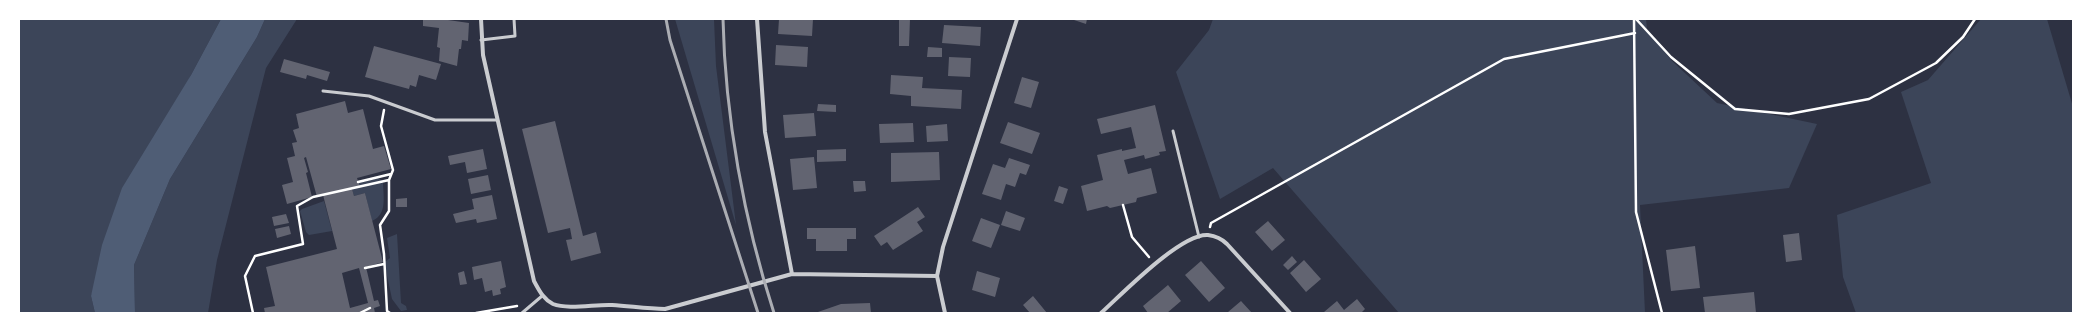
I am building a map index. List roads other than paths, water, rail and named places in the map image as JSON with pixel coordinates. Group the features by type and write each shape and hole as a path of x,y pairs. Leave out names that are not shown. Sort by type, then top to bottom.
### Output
{"street":[{"path":"480,19 481,40 497,120 534,281 542,296 554,304 568,306 614,305 665,311 792,274 937,276"},
{"path":"757,19 766,132 792,274"},
{"path":"945,313 937,276 943,247 1016,19"},
{"path":"1101,313 1177,246 1199,236 1208,235 1219,238 1227,244 1290,313"}],"lane":[{"path":"481,40 514,36 514,19"},
{"path":"323,91 369,96 435,120 497,120"},
{"path":"1173,130 1199,236"},
{"path":"522,313 542,296"}],"railway":[{"path":"666,19 670,40 758,313"},
{"path":"723,19 728,93 738,168 754,242 774,313"}]}
